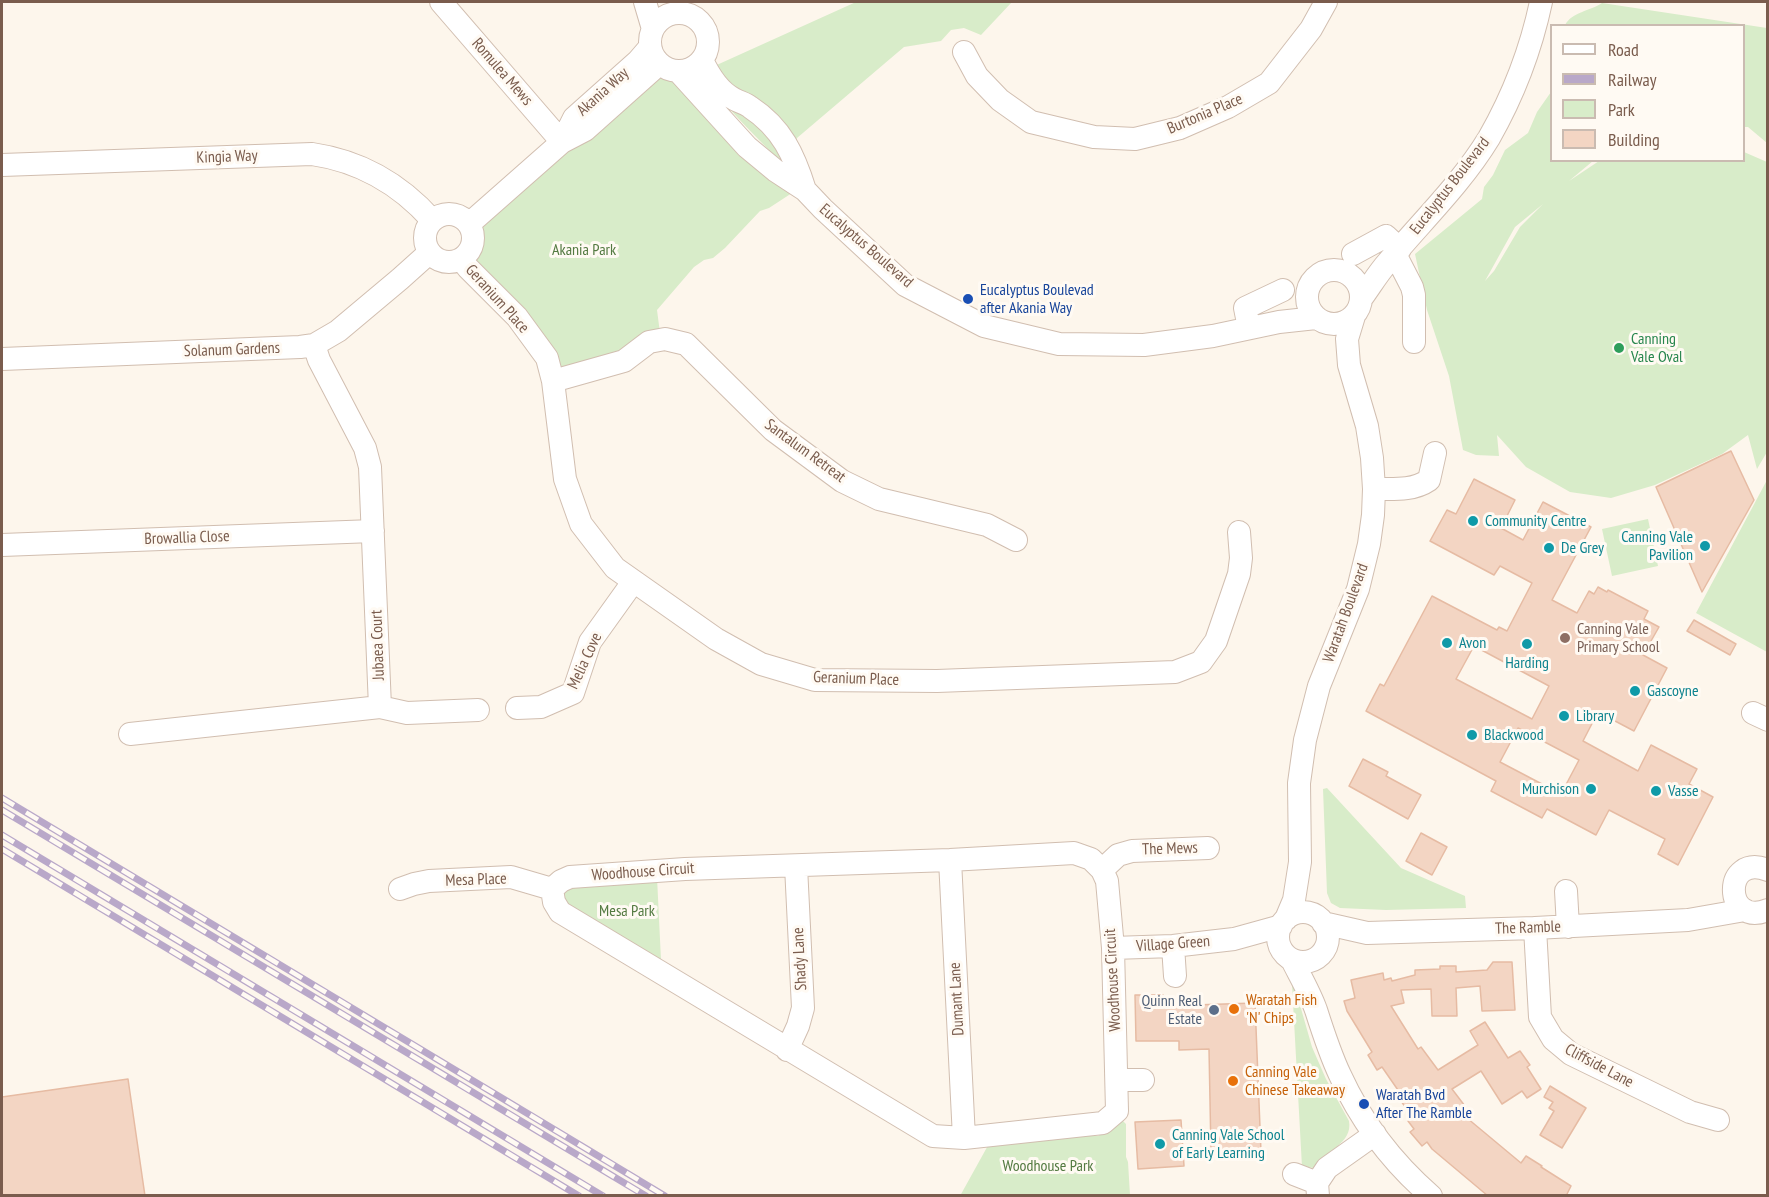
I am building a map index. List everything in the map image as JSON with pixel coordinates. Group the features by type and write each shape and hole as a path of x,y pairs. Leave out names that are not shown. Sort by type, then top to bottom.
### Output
{"street":[{"name":"Romulea Mews","path":"441,2 562,142"},
{"name":"Eucalyptus Boulevard","path":"645,2 660,53 747,147 776,171 805,190 822,209 905,285 984,326 1059,344 1144,345 1213,336 1279,322 1318,320 1332,325 1341,324 1358,308 1394,256 1441,203 1488,139 1520,73 1534,34 1540,2"},
{"name":"Burtonia Place","path":"964,52 977,76 1000,100 1031,122 1094,137 1135,139 1180,128 1228,107 1269,83 1311,29 1326,2"},
{"path":"670,7 693,16 701,22 708,41 707,51 697,66 688,70 660,53 660,19 669,14 670,7"},
{"name":"Akania Way","path":"469,224 562,142 574,118 638,61 660,53"},
{"name":"Eucalyptus Boulevard","path":"702,60 717,86 731,98 750,107 782,135 797,165 805,190"},
{"name":"Kingia Way","path":"2,165 312,154 334,158 384,178 432,220"},
{"path":"451,213 463,218 473,232 474,240 471,249 461,259 448,262 440,261 429,253 424,236 432,220 442,214 451,213"},
{"name":"Solanum Gardens","path":"2,359 314,345 338,331 429,253"},
{"path":"1318,320 1307,306 1308,287 1313,279 1331,270 1341,271 1351,264 1394,256 1412,287 1414,295 1413,342"},
{"name":"Geranium Place","path":"461,259 517,317 547,358 553,381 565,479 581,524 615,568 725,644 761,664 815,681 937,681 1174,672 1201,662 1216,641 1239,574 1239,532"},
{"path":"1351,264 1360,290 1358,308"},
{"path":"1249,328 1245,308 1283,290"},
{"path":"1279,322 1306,296"},
{"name":"Waratah Boulevard","path":"1358,308 1347,339 1349,365 1367,426 1372,458 1374,489 1371,534 1363,573 1352,608 1319,686 1305,740 1299,783 1300,862 1294,900 1278,939 1316,1008 1328,1048 1355,1103 1390,1154 1431,1196"},
{"name":"Waratah Boulevard","path":"1318,320 1331,344 1349,365"},
{"name":"Santalum Retreat","path":"553,381 624,361 649,342 665,339 686,345 773,430 842,481 879,499 987,525 1016,540"},
{"name":"Jubaea Court","path":"314,345 319,360 365,448 370,467 380,707"},
{"path":"1374,489 1406,489 1423,485 1429,480 1435,453"},
{"name":"Browallia Close","path":"2,545 373,531"},
{"name":"Melia Cove","path":"517,708 541,707 573,693 590,642 633,582"},
{"path":"130,734 380,707 407,713 478,710"},
{"name":"The Mews","path":"1102,870 1118,855 1132,851 1208,848"},
{"path":"1760,912 1736,902 1733,890 1734,883 1741,872 1760,868 1767,849"},
{"name":"Woodhouse Circuit","path":"1074,853 1091,859 1102,870 1107,881 1113,948 1117,1080 1117,1111 1103,1123 964,1138 933,1136 560,912 554,902 552,889 570,877 685,869 950,860 1074,853"},
{"name":"Dumant Lane","path":"950,860 964,1138"},
{"name":"Waratah Boulevard","path":"1300,862 1319,919 1327,930 1322,952 1316,1008"},
{"name":"Shady Lane","path":"787,1050 803,1008 796,866"},
{"name":"Mesa Place","path":"400,890 429,881 511,878 552,889"},
{"path":"1688,920 1733,890"},
{"path":"1566,891 1568,927"},
{"name":"The Ramble","path":"1319,919 1367,933 1568,927 1688,920 1760,912"},
{"path":"1284,922 1300,913 1308,913 1319,919"},
{"name":"Village Green","path":"1113,948 1173,946 1234,939 1284,922"},
{"name":"Cliffside Lane","path":"1535,928 1540,1017 1553,1039 1571,1054 1591,1064 1690,1112 1718,1120"},
{"name":"The Ramble","path":"1322,952 1367,933"},
{"name":"Village Green","path":"1234,939 1287,956"},
{"path":"1173,946 1175,976"},
{"path":"1287,956 1300,962 1309,962 1322,952"},
{"path":"1117,1080 1143,1080"},
{"path":"1294,1174 1318,1189 1328,1168 1375,1134"}],"green space":[{"path":"856,2 1012,2 981,35 964,28 951,30 941,41 904,47 797,138 788,170 731,111 699,73"},
{"path":"1602,3 1741,24 1566,24 1577,14"},
{"path":"1745,25 1767,28 1767,143 1745,127"},
{"name":"Akania Park","path":"665,68 792,193 760,211 725,248 713,258 704,260 694,267 657,310 660,333 557,380 468,254 474,239 473,224"},
{"name":"Canning Vale Oval","path":"1550,93 1550,162 1592,162 1569,181 1598,162 1745,162 1745,152 1767,162 1767,452 1757,469 1748,435 1722,454 1655,485 1611,498 1570,492 1526,467 1497,435 1499,456 1476,455 1463,450 1449,376 1427,310 1415,254 1482,199 1484,187 1493,175 1505,150 1528,133 1537,112","holes":["1543,204 1520,227 1494,271 1485,281 1515,227"]},
{"path":"1767,480 1767,652 1696,613"},
{"path":"1648,519 1658,566 1612,576 1602,529"},
{"path":"1327,788 1401,868 1465,896 1466,908 1386,910 1340,908 1331,903 1327,893 1323,789"},
{"name":"Mesa Park","path":"657,877 661,960 567,912 562,891 565,886"},
{"path":"1292,984 1294,984 1312,1047 1349,1121 1347,1136 1315,1168 1302,1167"},
{"name":"Woodhouse Park","path":"1123,1121 1126,1124 1126,1157 1130,1195 960,1196 991,1140 1046,1135 1098,1136"}],"building":[{"name":"Canning Vale Pavilion","path":"1731,451 1754,500 1702,592 1656,487"},
{"path":"1474,479 1515,500 1501,528 1523,540 1543,502 1591,527 1552,600 1577,613 1589,591 1594,594 1598,587 1648,611 1644,619 1659,627 1643,655 1667,668 1634,731 1598,712 1583,741 1638,771 1651,745 1697,769 1689,784 1713,797 1678,865 1658,854 1665,839 1609,810 1596,835 1547,809 1542,818 1491,791 1496,781 1366,711 1380,684 1384,686 1432,596 1497,630 1499,627 1507,631 1532,583 1500,566 1494,575 1430,541 1447,510 1456,514","holes":["1474,646 1549,686 1532,719 1456,679","1518,728 1579,760 1561,794 1500,762"]},
{"path":"1694,620 1736,644 1730,655 1687,631"},
{"path":"1363,759 1388,772 1386,776 1421,795 1408,819 1349,786"},
{"path":"1421,833 1447,847 1432,875 1406,861"},
{"path":"1493,962 1512,962 1515,1010 1482,1011 1480,986 1456,988 1457,1016 1432,1016 1431,989 1401,990 1404,1003 1391,1006 1418,1049 1421,1047 1438,1070 1478,1045 1470,1031 1485,1022 1508,1058 1520,1051 1530,1065 1527,1067 1541,1089 1527,1098 1522,1091 1502,1104 1481,1071 1452,1089 1471,1114 1467,1118 1521,1163 1526,1156 1571,1186 1566,1196 1488,1196 1432,1149 1427,1142 1422,1146 1410,1132 1414,1129 1408,1121 1412,1117 1397,1095 1400,1093 1382,1067 1377,1070 1368,1055 1372,1052 1347,1011 1344,1001 1355,998 1351,980 1383,973 1384,980 1391,978 1392,981 1415,975 1415,970 1440,969 1440,966 1456,966 1456,972 1487,970"},
{"path":"1135,995 1163,995 1163,1006 1255,1003 1261,1152 1211,1153 1209,1049 1179,1050 1179,1041 1136,1041"},
{"path":"128,1079 145,1196 2,1196 2,1097"},
{"path":"1550,1086 1586,1108 1562,1148 1540,1135 1554,1111 1549,1108 1553,1102 1544,1097"},
{"name":"Canning Vale School of Early Learning","path":"1181,1120 1184,1166 1138,1169 1135,1122"}],"railway":[{"path":"2,798 665,1196"},
{"path":"2,810 646,1196"},
{"path":"2,835 603,1196"},
{"path":"2,849 579,1196"}],"place":[{"name":"Eucalyptus Boulevad after Akania Way","path":"968,299"},
{"name":"Canning Vale Oval","path":"1619,348"},
{"name":"Community Centre","path":"1473,521"},
{"name":"Canning Vale Pavilion","path":"1705,546"},
{"name":"De Grey","path":"1549,548"},
{"name":"Canning Vale Primary School","path":"1565,638"},
{"name":"Avon","path":"1447,643"},
{"name":"Harding","path":"1527,644"},
{"name":"Gascoyne","path":"1635,691"},
{"name":"Library","path":"1564,716"},
{"name":"Blackwood","path":"1472,735"},
{"name":"Murchison","path":"1591,789"},
{"name":"Vasse","path":"1656,791"},
{"name":"Waratah Fish 'N' Chips","path":"1234,1009"},
{"name":"Quinn Real Estate","path":"1214,1010"},
{"name":"Canning Vale Chinese Takeaway","path":"1233,1081"},
{"name":"Waratah Bvd After The Ramble","path":"1364,1104"},
{"name":"Canning Vale School of Early Learning","path":"1160,1144"}]}
